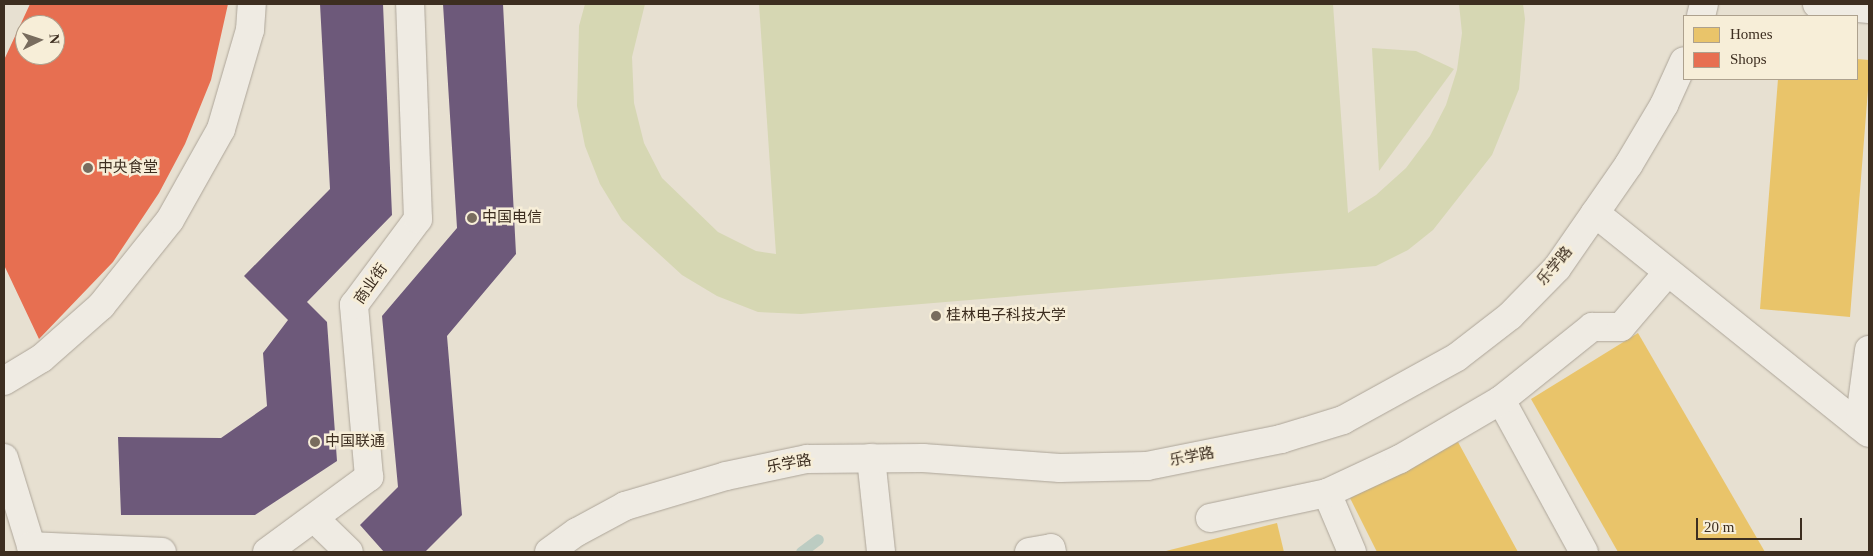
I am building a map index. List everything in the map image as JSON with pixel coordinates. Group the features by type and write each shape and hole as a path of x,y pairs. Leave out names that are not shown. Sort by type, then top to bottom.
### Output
{"street":[{"path":"4,381 42,358 101,306 170,220 221,129 250,30 252,4"},
{"name":"商业街","path":"267,552 315,519 369,477 354,305 418,219 410,4"},
{"path":"1817,4 1869,9"},
{"name":"乐学路","path":"549,552 577,532 625,506 689,487 807,459 923,458 1060,468 1148,466 1281,439 1343,420 1457,357 1510,316 1557,268 1654,122 1683,63"},
{"path":"1595,213 1864,429"},
{"path":"1210,518 1327,493 1400,459 1500,400 1592,327 1621,327 1668,272"},
{"path":"1864,429 1869,350"},
{"path":"1500,400 1584,552"},
{"path":"4,458 32,549 162,552"},
{"path":"871,458 881,552"},
{"path":"1327,493 1352,552"},
{"path":"315,519 349,552"},
{"path":"1029,552 1051,548 1052,552"}],"green space":[{"path":"585,4 645,4 632,57 634,103 644,143 662,178 718,232 756,251 776,254 759,4 1333,4 1348,213 1376,195 1406,168 1430,136 1446,105 1457,70 1462,33 1459,4 1523,4 1525,19 1519,89 1492,155 1433,230 1408,250 1376,266 801,314 758,312 717,296 682,275 622,220 600,184 585,146 577,106 579,26"},
{"path":"1372,48 1416,51 1454,69 1379,171"}],"building: Homes":[{"path":"1858,59 1869,60 1850,317 1760,309 1778,80 1858,80"},
{"path":"1638,333 1765,552 1618,552 1531,399"},
{"path":"1458,442 1518,552 1377,552 1350,498"},
{"path":"1277,523 1284,552 1162,552"}],"building: Shops":[{"name":"中央食堂","path":"30,4 228,4 211,80 185,144 159,193 113,262 39,339 4,265 4,60 15,36 15,65 65,65 65,15 25,15"}],"building: Offices":[{"path":"320,4 383,4 392,215 307,302 327,322 337,461 255,515 121,515 118,437 221,438 267,406 263,353 288,320 244,276 330,189"},
{"path":"443,4 503,4 516,254 447,336 462,515 425,552 384,552 360,525 398,487 382,316 457,228"}],"waterway":[{"path":"801,552 818,539"}],"place":[{"name":"中央食堂","path":"88,168"},
{"name":"中国电信","path":"472,218"},
{"name":"桂林电子科技大学","path":"936,316"},
{"name":"中国联通","path":"315,442"}]}
